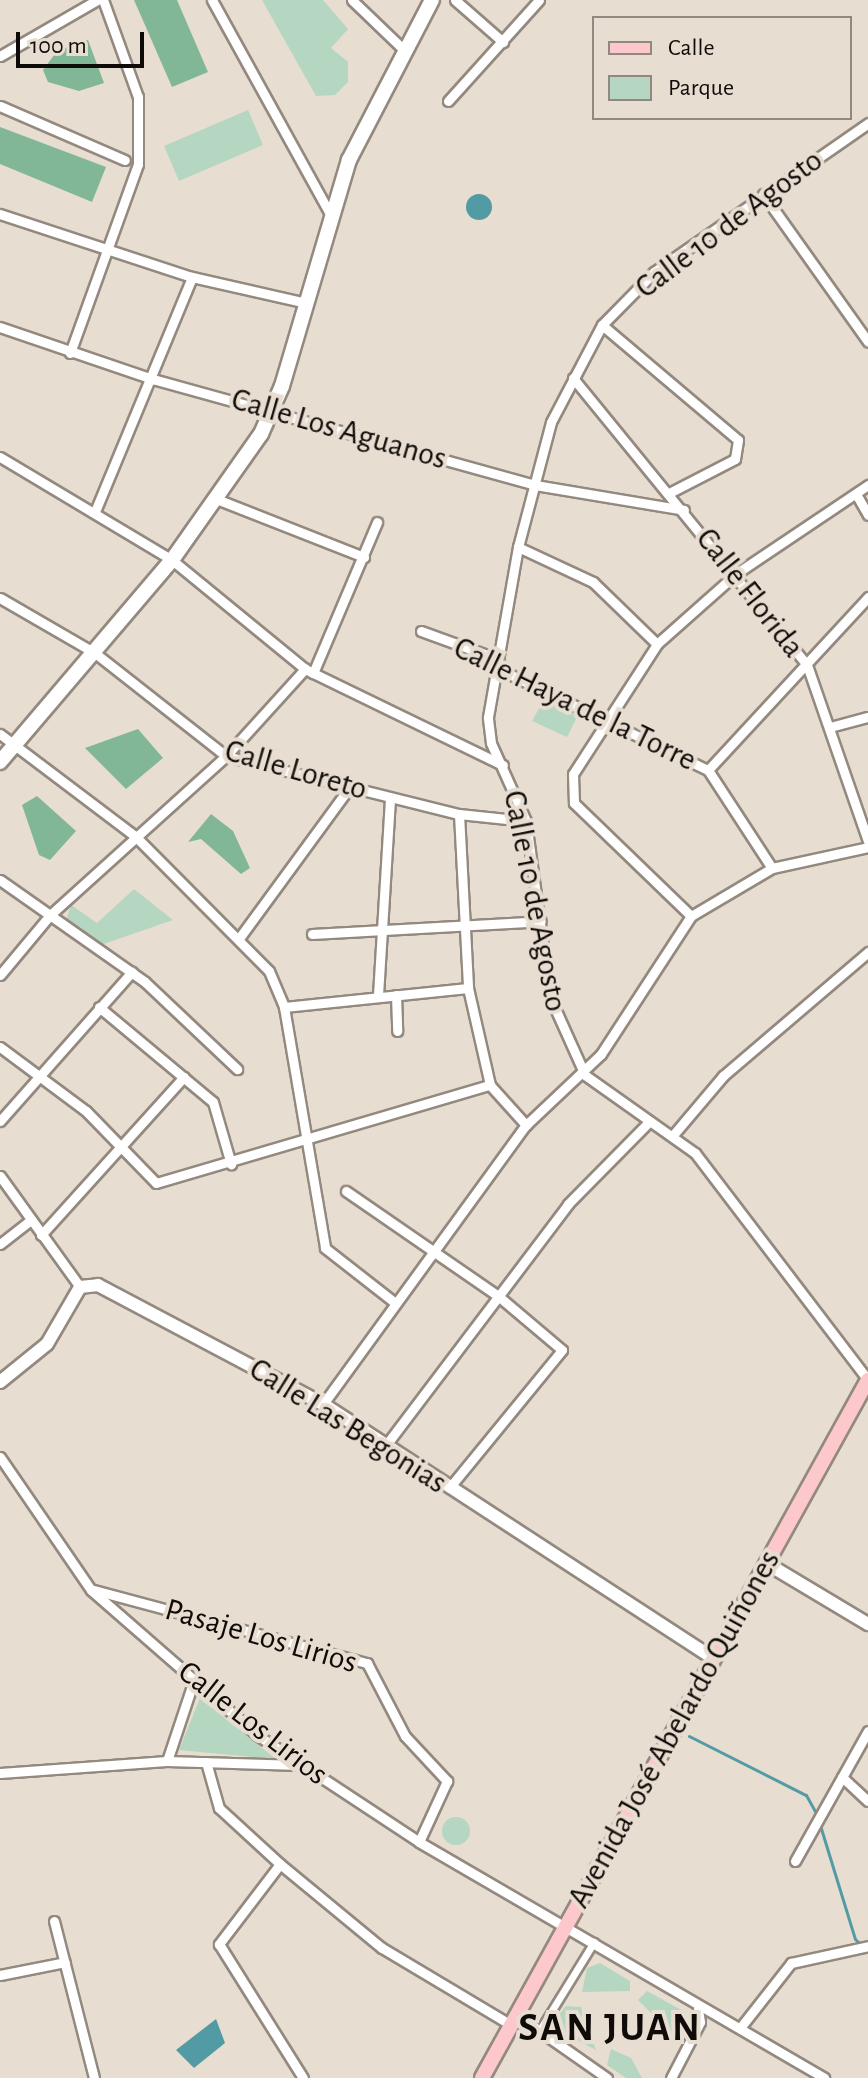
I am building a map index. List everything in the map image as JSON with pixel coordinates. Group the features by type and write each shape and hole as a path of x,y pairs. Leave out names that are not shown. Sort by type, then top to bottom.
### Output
{"main road":[{"path":"0,762 95,653 219,500 273,409 355,147 432,0"},
{"name":"Avenida José Abelardo Quiñones","path":"482,2078 868,1380"}],"street":[{"path":"0,56 100,0 133,78 141,126 138,164 110,249 70,353"},
{"path":"212,0 332,217"},
{"path":"352,0 405,51"},
{"path":"455,0 503,42"},
{"path":"448,101 539,0"},
{"path":"0,106 125,160"},
{"name":"Calle 10 de Agosto","path":"868,123 654,272 602,325 551,422 518,547 495,658 488,717 491,743 505,766 526,821 550,997 585,1075 649,1122 674,1134 868,1380"},
{"path":"763,194 868,342"},
{"path":"0,214 192,277 306,303"},
{"path":"96,509 153,379 192,277"},
{"path":"602,325 738,440 735,459 671,492"},
{"name":"Calle Los Aguanos","path":"0,327 153,379 273,409 535,485 684,510"},
{"name":"Calle Florida","path":"573,378 671,492 807,665 868,844"},
{"path":"0,457 96,509 172,560 309,671 505,766"},
{"path":"691,916 571,796 573,774 657,644 737,573 868,485"},
{"path":"856,494 868,515"},
{"path":"219,500 364,557"},
{"path":"0,975 50,915 226,756 309,671 364,557 377,522"},
{"path":"518,547 593,582 657,644"},
{"path":"708,770 868,597"},
{"name":"Calle Loreto","path":"0,598 95,653 226,756 459,814 526,821"},
{"name":"Calle Haya de la Torre","path":"421,631 495,658 507,673 604,723 708,770 772,868"},
{"path":"830,727 868,717"},
{"path":"0,734 135,836 240,937 269,971 284,1007 303,1143 328,1254 394,1302"},
{"path":"240,937 349,788"},
{"path":"378,995 379,932 390,797"},
{"path":"459,814 468,988 490,1085 526,1125"},
{"path":"323,1404 431,1248 526,1125 585,1075 691,916 772,868 868,844"},
{"path":"0,880 132,972 237,1069"},
{"path":"312,934 464,928 541,921"},
{"path":"674,1134 723,1076 868,952"},
{"path":"0,1121 132,972"},
{"path":"284,1007 468,988"},
{"path":"396,995 397,1031"},
{"path":"99,1007 184,1077 223,1117 231,1164"},
{"path":"0,1047 39,1075 125,1150 145,1175 161,1183 490,1085"},
{"path":"41,1235 125,1150 184,1077"},
{"path":"386,1445 568,1204 649,1122"},
{"path":"0,1176 80,1287 47,1344 0,1382"},
{"path":"346,1191 497,1295 557,1343 562,1354 449,1488"},
{"path":"0,1244 31,1220"},
{"name":"Calle Las Begonias","path":"80,1287 93,1283 128,1298 323,1404 714,1659"},
{"name":"Calle Los Lirios","path":"0,1457 91,1590 194,1680 300,1765 419,1842 594,1942 698,2009 740,2028 824,2078"},
{"path":"766,1563 868,1624"},
{"name":"Pasaje Los Lirios","path":"91,1590 367,1663 405,1736 447,1781 419,1842"},
{"path":"167,1761 194,1680"},
{"path":"795,1861 868,1731"},
{"path":"0,1773 167,1761 300,1765"},
{"path":"206,1762 219,1808 280,1864 382,1948 514,2020 541,2028 607,2078"},
{"path":"842,1777 868,1801"},
{"path":"280,1864 219,1944 303,2078"},
{"path":"54,1921 94,2078"},
{"path":"541,2028 594,1942"},
{"path":"740,2028 791,1963 868,1946"},
{"path":"0,1975 65,1962"},
{"path":"671,2078 700,2022 698,2009"}],"green space":[{"path":"134,0 177,0 208,72 172,87"},
{"path":"262,0 323,0 348,29 331,48 348,62 348,82 335,95 316,96"},
{"path":"88,40 104,83 79,91 48,82 43,70 57,51"},
{"path":"248,110 263,145 179,181 164,146"},
{"path":"0,127 106,167 92,202 0,164"},
{"path":"545,698 579,713 567,737 532,721"},
{"path":"138,729 163,758 126,789 85,748"},
{"path":"37,796 76,831 50,860 39,855 22,805"},
{"path":"211,814 233,831 250,868 241,874 201,839 188,842"},
{"path":"134,889 173,920 95,947 66,921 71,905 97,923"},
{"path":"200,1698 263,1749 276,1759 179,1750"},
{"path":"456,1817 466,1821 470,1831 466,1841 456,1845 446,1841 442,1831 446,1821"},
{"path":"600,1963 630,1981 630,1991 582,1992 587,1968"},
{"path":"647,1991 685,2012 685,2017 655,2017 638,2000"},
{"path":"566,2006 581,2007 596,2050 560,2031 558,2016"},
{"path":"670,2016 680,2020 684,2030 680,2040 670,2044 660,2040 656,2030 660,2020"},
{"path":"611,2049 631,2058 642,2078 626,2078 607,2065"}],"water":[{"path":"479,194 488,198 492,207 488,216 479,220 470,216 466,207 470,198"},
{"path":"216,2019 225,2043 194,2068 176,2050"}],"waterway":[{"path":"689,1736 806,1795 817,1815"},
{"path":"819,1822 855,1939 868,1951"}],"district":[{"name":"SAN JUAN","path":"610,2028"}]}
